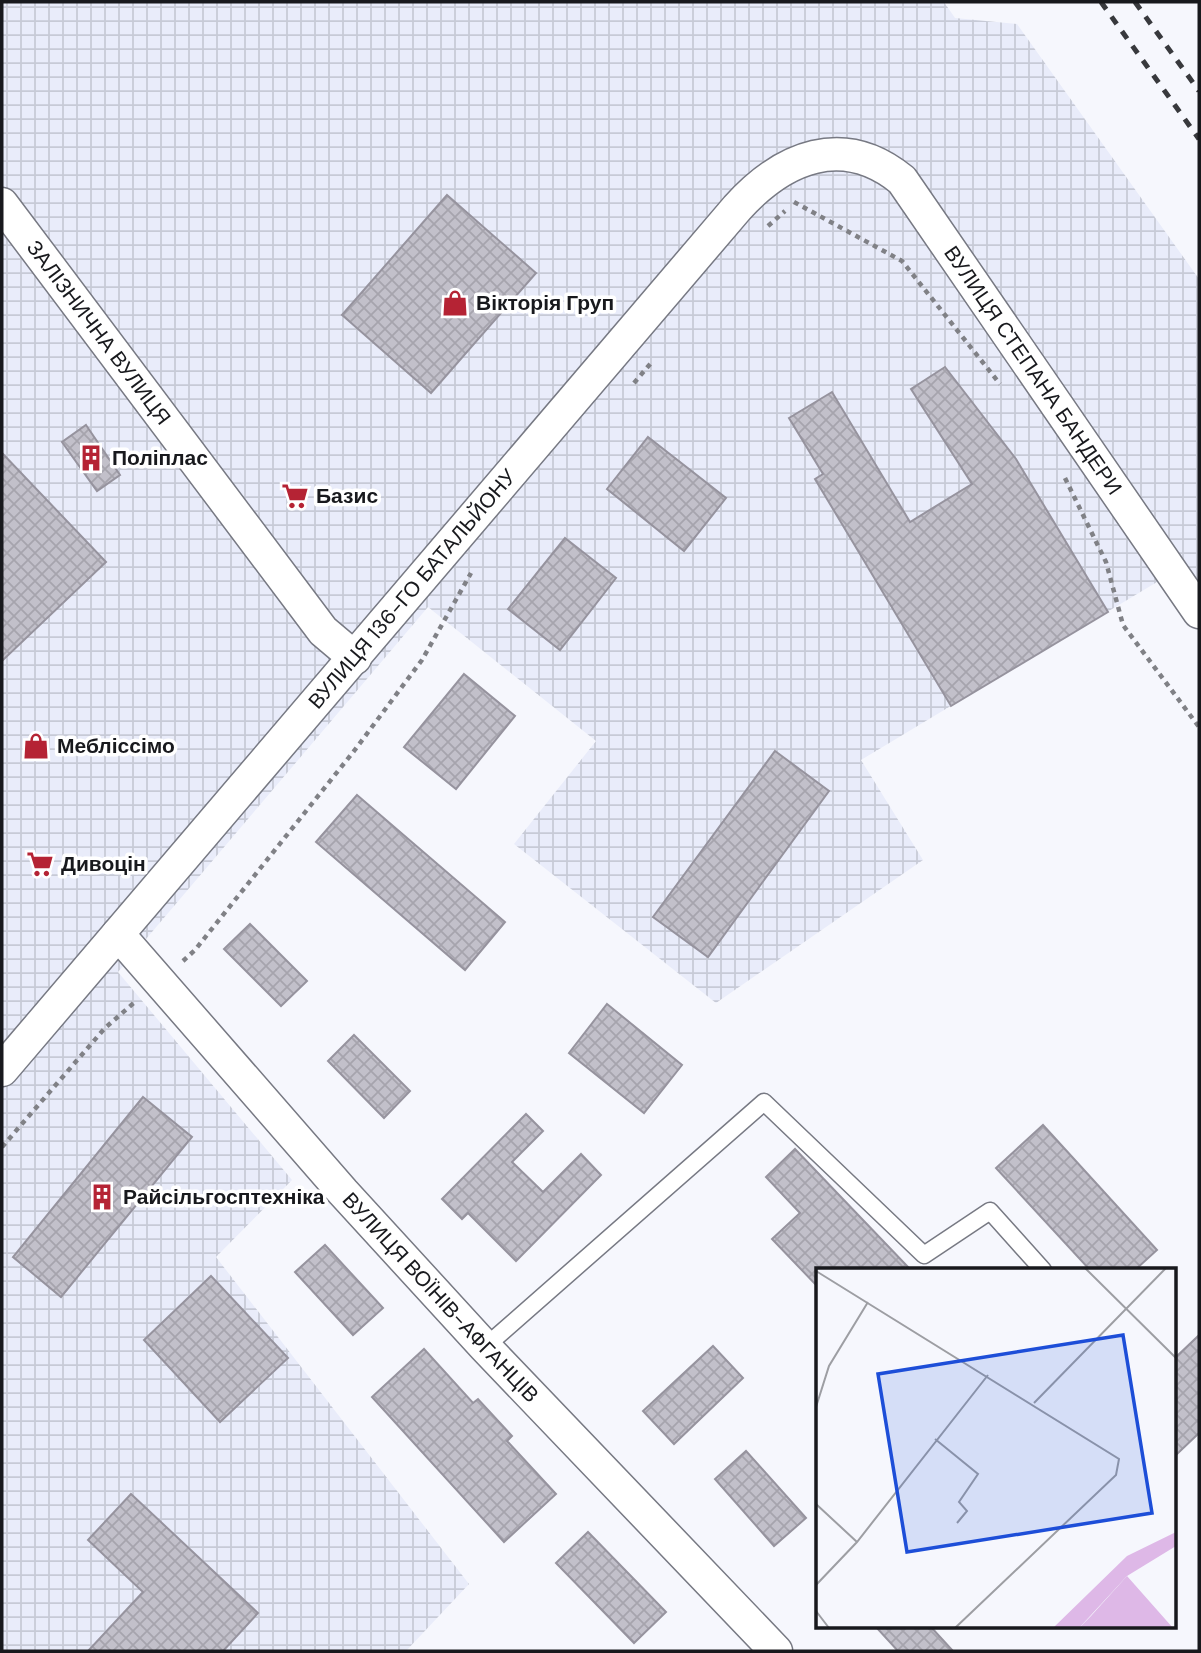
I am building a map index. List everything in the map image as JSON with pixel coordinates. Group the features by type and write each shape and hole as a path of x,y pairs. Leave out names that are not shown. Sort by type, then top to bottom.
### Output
{"street":[{"name":"ВУЛИЦЯ СТЕПАНА БАНДЕРИ","path":"849,155 875,162 890,171 912,192 1199,611"},
{"name":"ВУЛИЦЯ 136-ГО БАТАЛЬЙОНУ","path":"2,1070 749,195 771,176 795,162 821,156 849,155"},
{"name":"ЗАЛІЗНИЧНА ВУЛИЦЯ","path":"2,204 323,631 355,658"},
{"name":"ВУЛИЦЯ ВОЇНІВ-АФГАНЦІВ","path":"118,934 343,1192 485,1347 776,1651"}],"lane":[{"path":"485,1347 764,1102 924,1255 990,1212 1041,1268"}],"path":[{"path":"767,227 795,201 902,261 1004,389"},
{"path":"628,390 654,358"},
{"path":"1059,466 1106,562 1123,625 1199,727"},
{"path":"175,968 195,950 362,741 422,660 479,563"},
{"path":"2,1147 105,1028 145,993"}],"shaded area":[{"path":"2,2 944,2 955,18 1017,24 1199,279 1199,612 1172,573 861,760 923,860 716,1003 514,844 596,741 428,607 118,972 292,1180 216,1257 469,1584 406,1651 2,1651"}],"building":[{"path":"447,195 536,273 431,393 342,315"},
{"path":"945,367 1016,459 1108,612 951,706 815,479 823,474 789,418 832,392 910,522 972,484 911,389"},
{"name":"Поліплас","path":"86,425 120,475 97,491 62,442"},
{"path":"648,437 726,498 684,551 607,489"},
{"path":"2,453 106,562 2,661"},
{"path":"565,538 616,578 560,650 508,609"},
{"path":"464,674 515,716 456,789 404,747"},
{"path":"775,751 829,791 708,957 653,917"},
{"path":"357,795 505,922 465,970 316,842"},
{"path":"250,924 307,981 281,1006 224,949"},
{"path":"607,1004 682,1065 644,1113 569,1053"},
{"path":"354,1035 410,1091 384,1118 328,1061"},
{"name":"Райсільгосптехніка","path":"143,1097 192,1137 61,1297 13,1257"},
{"path":"526,1114 543,1131 512,1162 543,1192 581,1154 601,1175 516,1261 468,1213 462,1219 442,1199"},
{"path":"1043,1125 1157,1250 1137,1268 1088,1268 996,1168"},
{"path":"795,1149 909,1268 816,1268 816,1285 772,1239 800,1213 766,1177"},
{"path":"325,1245 383,1308 353,1335 295,1272"},
{"path":"211,1276 288,1358 220,1422 144,1340"},
{"path":"1199,1335 1199,1433 1176,1455 1176,1357"},
{"path":"713,1346 743,1378 674,1444 643,1411"},
{"path":"424,1349 473,1403 478,1399 512,1436 507,1441 556,1494 504,1542 372,1397"},
{"path":"746,1451 806,1518 774,1546 715,1479"},
{"path":"131,1494 258,1613 223,1651 88,1651 143,1592 88,1540"},
{"path":"588,1532 666,1612 634,1643 556,1563"},
{"path":"877,1628 932,1628 953,1651 898,1651"}],"railway":[{"path":"1101,2 1199,139"},
{"path":"1135,2 1199,91"}],"place":[{"name":"Вікторія Груп","path":"455,303"},
{"name":"Поліплас","path":"91,458"},
{"name":"Базис","path":"295,496"},
{"name":"Мебліссімо","path":"36,746"},
{"name":"Дивоцін","path":"40,864"},
{"name":"Райсільгосптехніка","path":"102,1197"}]}
